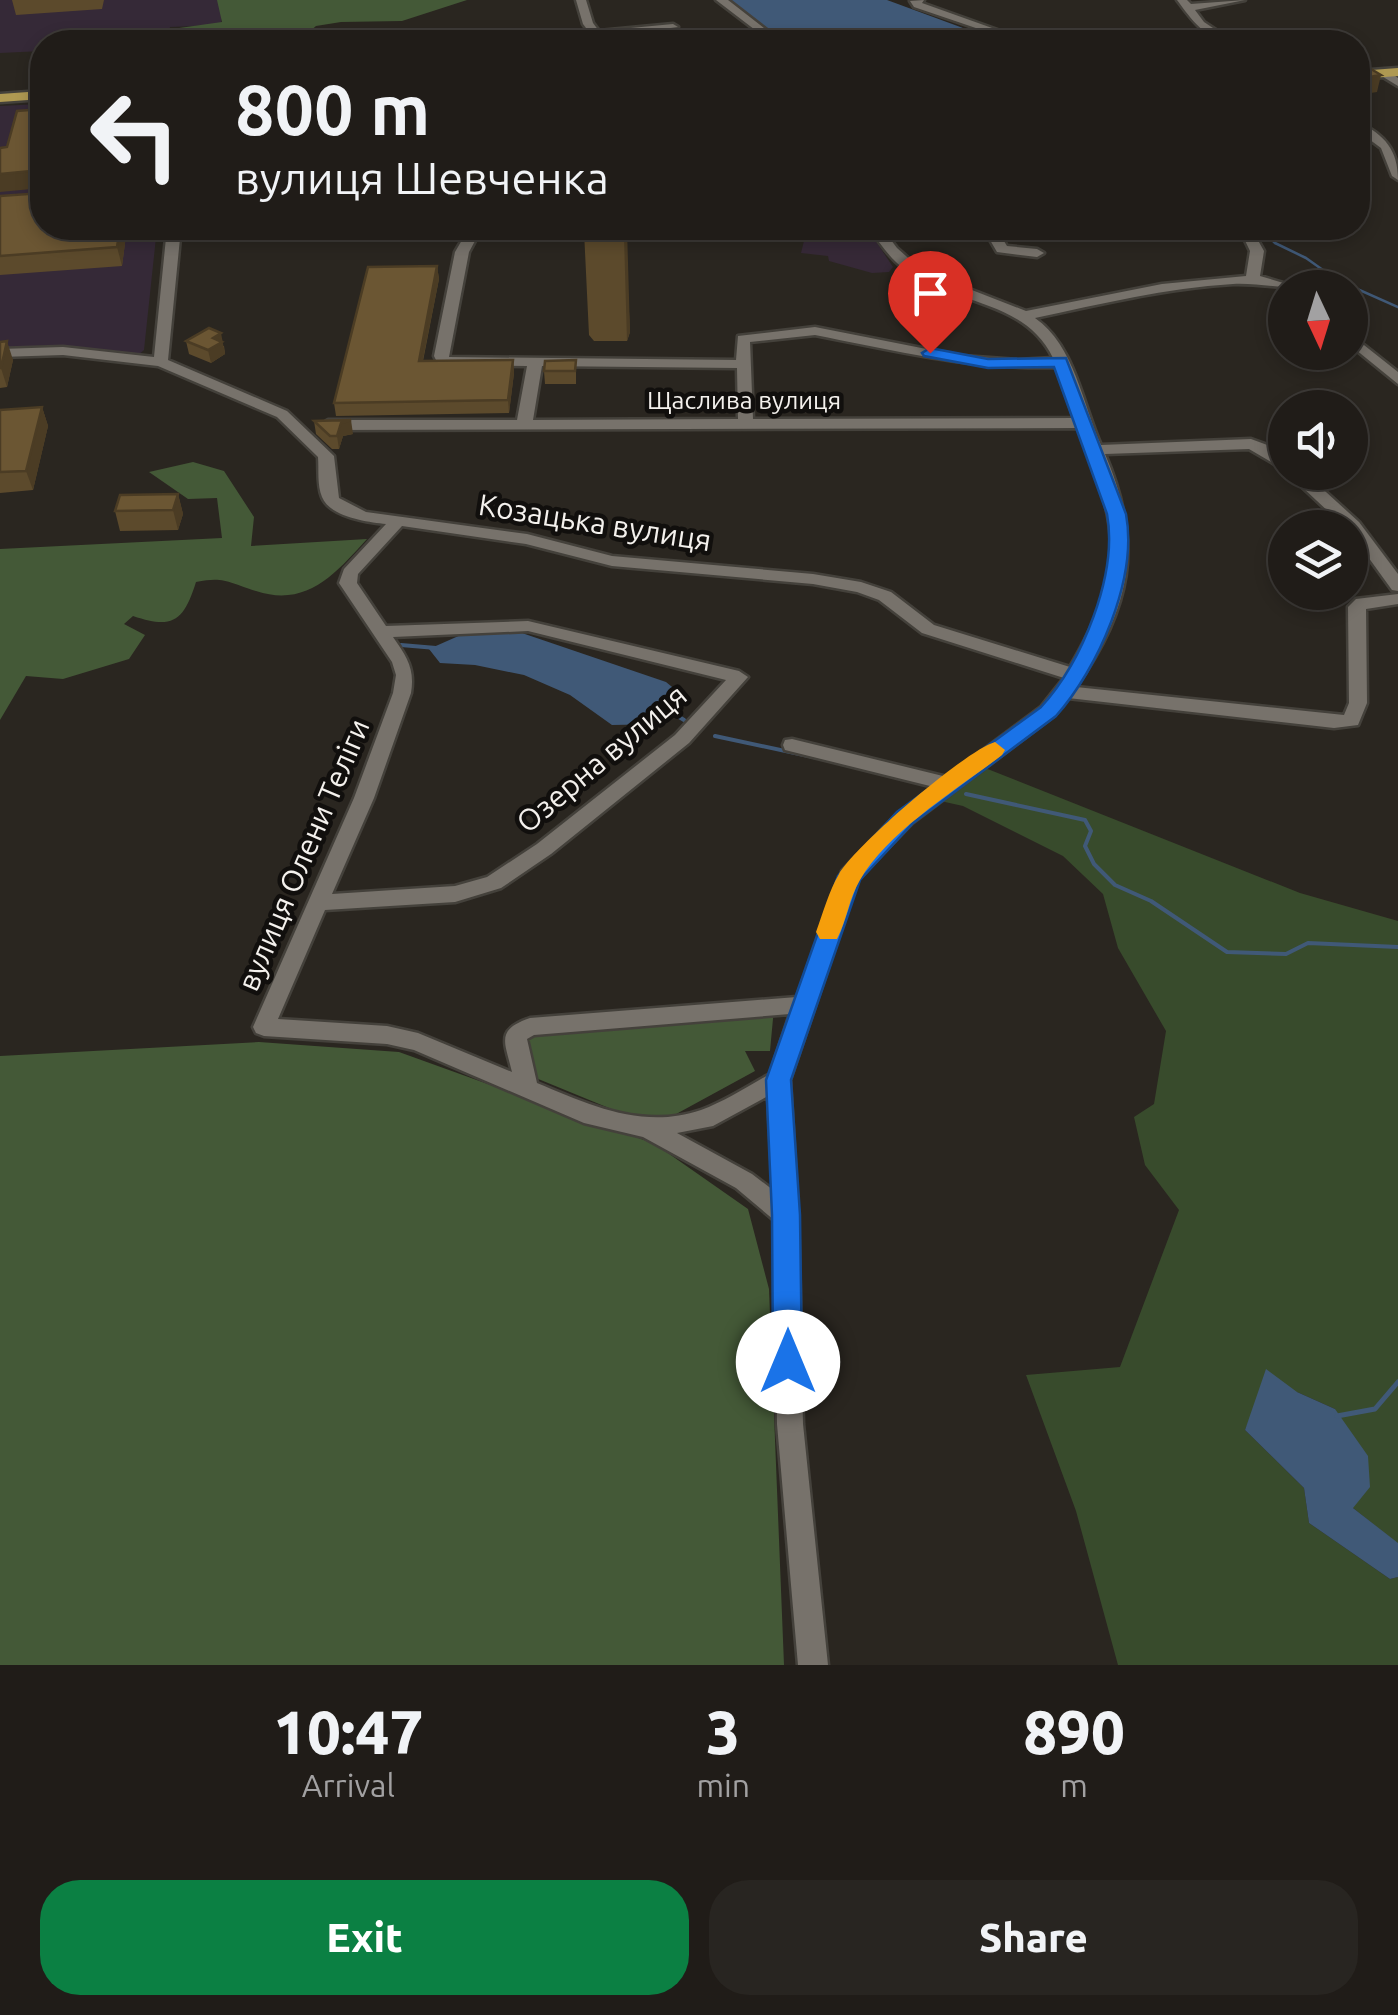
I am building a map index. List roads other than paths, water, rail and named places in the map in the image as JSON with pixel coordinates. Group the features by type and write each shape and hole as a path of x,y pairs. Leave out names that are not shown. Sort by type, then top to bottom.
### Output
{"main road":[{"path":"0,98 30,96"}],"street":[{"path":"581,0 595,30"},
{"path":"721,0 760,30"},
{"path":"919,0 918,5 991,30"},
{"path":"1184,4 1240,0"},
{"path":"1184,4 1210,30"},
{"path":"654,30 673,27"},
{"path":"1391,72 1398,83"},
{"path":"1370,135 1386,146 1398,176"},
{"path":"161,362 173,240"},
{"path":"468,240 462,252 441,356 453,363 742,364"},
{"path":"812,1665 790,1424 786,1215 778,1080 850,876 905,818 1048,712 1070,684 1109,603 1121,539 1095,450 1044,332 1024,316 910,268 884,240"},
{"path":"997,240 1002,249 1037,253"},
{"path":"1251,240 1257,252 1253,277"},
{"path":"1024,316 1173,288 1253,277 1268,281"},
{"path":"746,426 744,339 815,331 962,360 1060,362"},
{"name":"Козацька вулиця","path":"0,353 63,351 161,362 215,383 282,414 296,425 329,463 328,493 332,501 362,516 527,539 631,563 861,587 885,596 928,629 1070,684 1334,722 1352,721 1358,703 1356,607 1398,599"},
{"path":"1368,354 1398,380"},
{"path":"524,425 535,363"},
{"name":"Щаслива вулиця","path":"296,425 1084,424"},
{"path":"1095,450 1251,444 1268,451"},
{"path":"1314,490 1353,525 1398,586"},
{"name":"вулиця Олени Теліги","path":"397,522 350,574 348,584 368,619 383,632 401,662 405,676 402,692 364,798 264,1027 388,1035 418,1042 592,1116 648,1129"},
{"name":"Озерна вулиця","path":"317,903 454,894 494,883 544,849 682,739 739,677 528,626 383,632"},
{"path":"792,745 950,784"},
{"path":"526,1085 514,1043 515,1036 530,1027 802,1006"},
{"path":"648,1129 704,1119 778,1080"},
{"path":"648,1129 744,1182 786,1215"}],"water":[{"path":"728,0 887,0 968,30 768,30"},
{"path":"519,632 666,682 683,696 665,724 612,725 570,695 524,675 440,663 429,649 463,634"},
{"path":"1266,1369 1297,1392 1335,1409 1368,1456 1370,1487 1353,1508 1398,1543 1398,1577 1390,1579 1309,1523 1304,1488 1245,1430"}],"waterway":[{"path":"1272,240 1337,280 1398,307"},
{"path":"401,645 436,648"},
{"path":"671,712 684,720"},
{"path":"715,736 818,758"},
{"path":"966,794 1085,820 1091,831 1085,846 1094,864 1115,885 1151,901 1227,952 1286,954 1308,943 1398,947"},
{"path":"1337,1416 1375,1409 1398,1382"}]}
